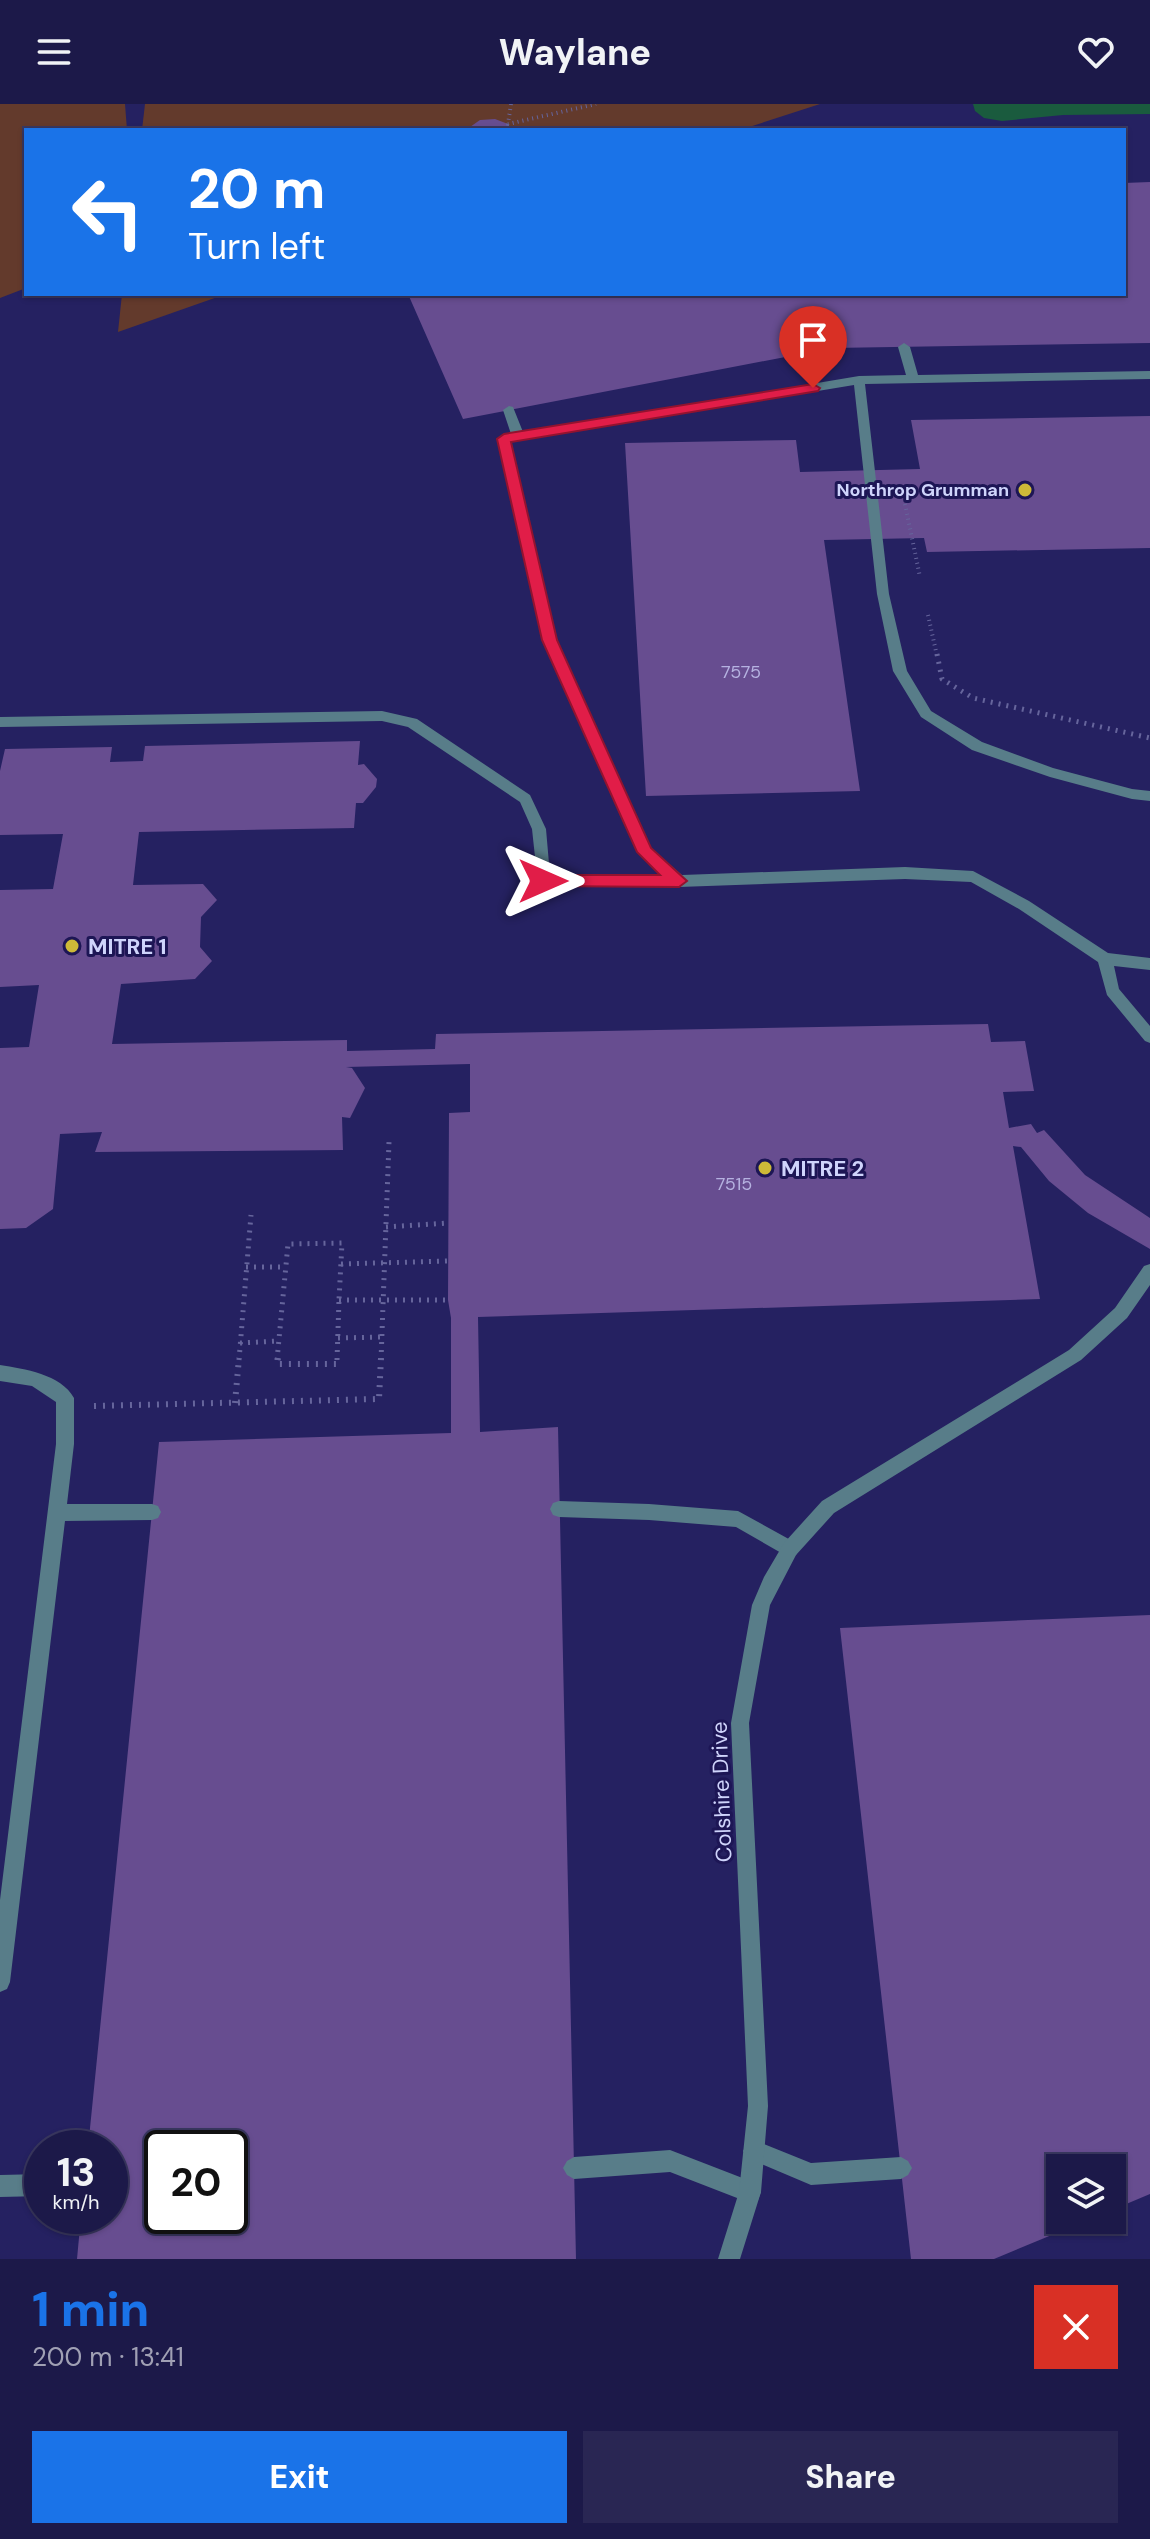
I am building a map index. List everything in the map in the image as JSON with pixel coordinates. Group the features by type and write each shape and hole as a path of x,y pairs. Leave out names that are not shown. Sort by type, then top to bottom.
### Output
{"street":[{"path":"904,347 913,379"},
{"path":"679,881 645,852 550,640 504,439 859,380 1150,375"},
{"path":"859,380 883,594 900,671 926,714 977,746 1050,772 1150,796"},
{"path":"509,410 518,436"},
{"path":"0,722 382,716 412,723 525,799 539,829 543,881 679,881 905,873 973,877 1024,905 1105,959 1150,964"},
{"path":"1105,959 1112,991 1150,1037"},
{"name":"Colshire Drive","path":"729,2259 750,2192 758,2106 740,1723 761,1605 790,1549 828,1507 1075,1355 1121,1313 1150,1271"},
{"path":"0,1373 35,1379 65,1398 65,1444 0,1982"},
{"path":"559,1509 738,1519 790,1549"},
{"path":"56,1513 152,1512"},
{"path":"754,2151 811,2174 901,2168"},
{"path":"574,2168 670,2161 750,2192"},
{"path":"0,2186 24,2185"}],"path":[{"path":"511,104 508,124 596,104"},
{"path":"903,494 920,577"},
{"path":"928,615 942,679 959,691 973,698 1150,738"},
{"path":"64,1407 379,1399 389,1142"},
{"path":"235,1403 251,1215"},
{"path":"386,1227 449,1223"},
{"path":"342,1243 341,1264 337,1364 277,1364 288,1244 342,1243"},
{"path":"341,1264 448,1261"},
{"path":"246,1267 286,1267"},
{"path":"339,1300 448,1300"},
{"path":"338,1338 381,1337"},
{"path":"240,1343 279,1341"}],"shaded area":[{"path":"0,104 125,104 127,128 24,128 24,289 0,298"},
{"path":"145,104 820,104 746,128 142,128"},
{"path":"973,104 1150,104 1150,114 1063,115 1002,121 984,118 975,111"},
{"path":"122,296 220,296 118,332"}],"building":[{"path":"495,119 508,124 509,128 470,128 480,120"},
{"path":"1150,182 1150,343 832,348 463,419 409,296 1126,296 1126,183"},
{"path":"1150,416 1150,548 927,552 924,538 824,540 860,791 646,796 625,443 796,440 800,472 920,469 911,420"},
{"path":"360,741 358,765 364,764 377,779 376,787 363,803 356,803 354,828 139,832 133,885 203,884 217,900 201,917 200,947 212,961 195,979 121,984 112,1044 347,1040 347,1051 435,1049 436,1034 988,1024 991,1042 1025,1041 1034,1091 1003,1092 1009,1128 1031,1124 1037,1133 1044,1130 1085,1175 1150,1218 1150,1249 1088,1213 1049,1181 1021,1147 1013,1146 1040,1299 478,1317 480,1432 558,1427 576,2259 77,2259 79,2234 128,2234 128,2130 90,2130 159,1442 451,1433 449,1113 470,1112 470,1064 346,1067 352,1068 365,1088 350,1118 342,1117 343,1150 95,1152 102,1132 60,1134 53,1209 26,1228 0,1229 0,1048 29,1047 39,985 0,987 0,890 53,889 63,834 0,835 0,771 5,749 112,747 110,762 143,761 145,746"},
{"path":"1150,1615 1150,2194 1126,2204 1126,2154 1046,2154 1046,2234 1054,2234 994,2259 911,2259 840,1628"}],"place":[{"name":"Northrop Grumman","path":"1025,490"},
{"name":"MITRE 1","path":"72,946"},
{"name":"MITRE 2","path":"765,1168"}],"route":[{"path":"543,881 679,881 645,852 550,640 504,439 813,388"}]}
